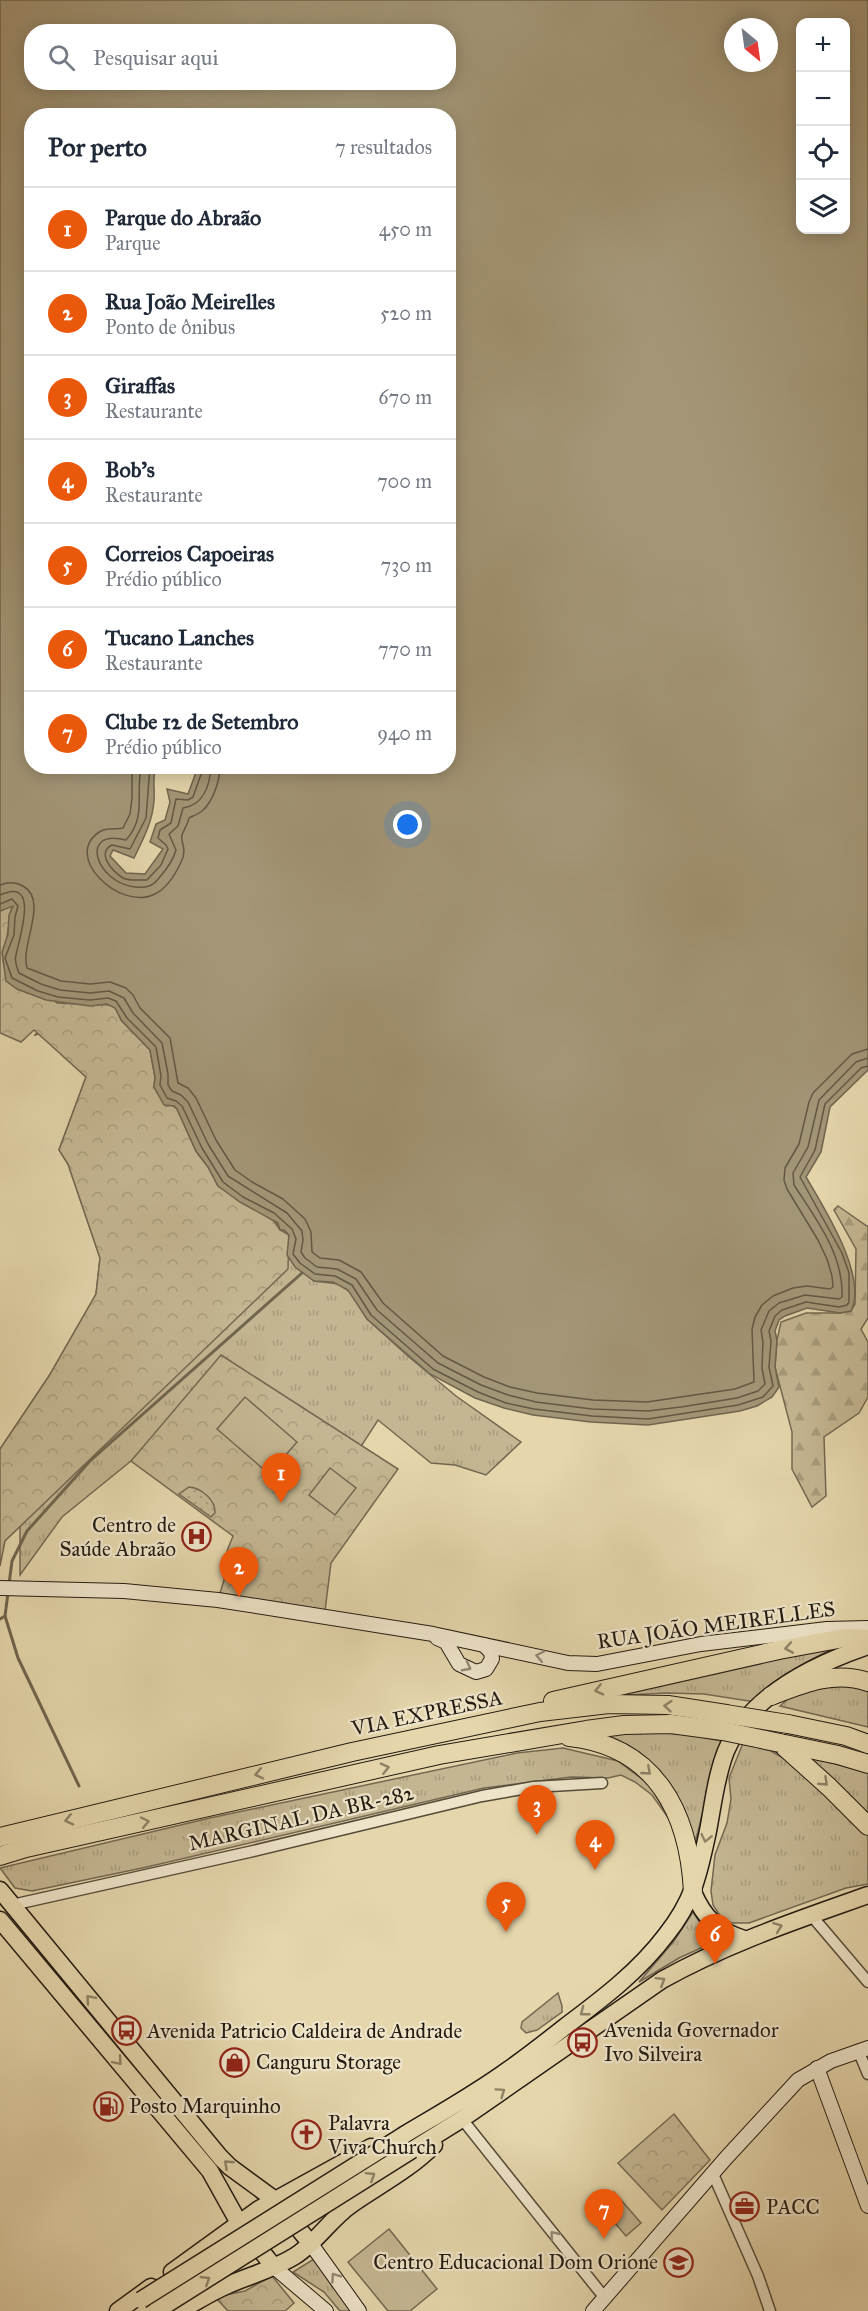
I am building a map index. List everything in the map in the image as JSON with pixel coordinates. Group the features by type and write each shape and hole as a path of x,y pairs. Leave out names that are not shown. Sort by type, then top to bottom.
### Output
{"highway":[{"path":"463,1729 519,1709 778,1650 844,1638 868,1639"},
{"path":"771,1696 812,1680 836,1678 868,1682"},
{"name":"VIA EXPRESSA","path":"5,1835 343,1754 540,1712 609,1704 668,1705 724,1722 780,1743 868,1764"},
{"name":"VIA EXPRESSA","path":"0,1856 26,1848 439,1755 624,1725 724,1722 788,1724 846,1736 868,1744"},
{"path":"555,1735 579,1738 605,1746 630,1758 650,1772 667,1794 681,1824 690,1861 693,1892"},
{"path":"780,1743 868,1826"}],"main road":[{"name":"RUA JOÃO MEIRELLES","path":"0,1587 124,1591 253,1604 433,1634 568,1663 597,1664 701,1644 827,1629 868,1628"},
{"path":"433,1634 446,1642 459,1664 476,1672 486,1669 492,1659 484,1645"},
{"path":"124,2311 507,2071 608,1994 649,1956 681,1914 693,1892 720,1772 727,1750 746,1719 771,1696 815,1666 868,1646"},
{"path":"0,1890 6,1906 220,2157 275,2200 311,2244 359,2311"},
{"path":"693,1892 700,1909 711,1923 726,1934 744,1939"},
{"path":"156,2311 458,2122 662,1980 744,1939 868,1895"},
{"path":"0,1920 210,2171 239,2223 274,2267 326,2311"},
{"path":"593,2311 712,2174 798,2080 817,2068 863,2049"},
{"path":"817,2068 868,2206"},
{"path":"118,2311 239,2223 275,2200 450,2106"},
{"path":"180,2311 226,2286 296,2256 311,2244 340,2212 415,2163 458,2122"}],"street":[{"name":"MARGINAL DA BR-282","path":"6,1906 249,1852 482,1796 534,1787 602,1783"},
{"path":"812,1915 868,1982"},
{"path":"863,2049 868,2074"},
{"path":"458,2122 604,2297"},
{"path":"712,2174 754,2267 770,2311"}],"green space":[{"path":"12,905 3,962 57,1003 111,1005 116,1009 121,1020 150,1050 155,1077 154,1087 166,1106 172,1105 177,1109 196,1151 218,1186 273,1220 280,1230 289,1235 288,1269 5,1541 0,1566 0,1449 49,1376 96,1294 100,1258 68,1164 59,1150 86,1077 34,1030 21,1042 0,1033 0,911"},
{"path":"58,1003 112,1006 122,1021 150,1051 155,1079 166,1106 174,1106 208,1167 288,1233 290,1240 287,1255 314,1281 339,1284 351,1293 367,1319 409,1357 456,1396 521,1442 486,1475 455,1465 431,1463 378,1420 360,1448 220,1360 131,1461 62,1517 20,1575 20,1526 0,1449 49,1376 96,1294 100,1258 68,1164 59,1150 86,1077 39,1034 35,1035"},
{"path":"838,1206 868,1227 868,1318 861,1329 868,1342 868,1397 859,1413 824,1437 826,1496 812,1507 792,1469 792,1432 775,1367 777,1340 781,1322 806,1313 851,1311 855,1304 856,1249 834,1210"},
{"path":"221,1355 398,1469 331,1563 325,1611 220,1593 229,1564 227,1551 233,1536 131,1461"},
{"path":"245,1397 297,1442 269,1474 217,1429"},
{"path":"330,1468 356,1488 335,1515 309,1495"},
{"path":"189,1487 203,1492 210,1499 215,1508 215,1513 211,1517 179,1494"},
{"path":"841,1645 784,1676 755,1702 704,1694 665,1693 612,1696"},
{"path":"837,1684 868,1687 868,1727 780,1706 792,1695"},
{"path":"645,1731 691,1735 721,1741 695,1843 677,1794 665,1777 643,1760 593,1733"},
{"path":"743,1743 769,1750 792,1763 868,1834 868,1884 846,1888 749,1923 731,1923 721,1917 713,1905 711,1891 715,1855 727,1823 731,1799 729,1778"},
{"path":"563,1748 618,1761 650,1785 669,1819 652,1795 621,1775 608,1778 571,1777 484,1788 147,1867 32,1891 15,1888 0,1868 210,1818 517,1753"},
{"path":"807,1756 868,1773 868,1818"},
{"path":"693,1912 712,1934 721,1939 679,1958 639,1982 674,1941"},
{"path":"558,1993 562,2012 537,2030 526,2033 521,2028 522,2022"},
{"path":"674,2114 710,2160 662,2210 618,2163"},
{"path":"614,2192 641,2223 626,2236 599,2204"},
{"path":"389,2229 437,2289 410,2311 388,2311 348,2262"},
{"path":"314,2259 353,2311 340,2311 324,2292 293,2272"},
{"path":"272,2276 294,2303 285,2311 228,2311 215,2297 245,2291"}],"water":[{"path":"0,0 868,0 868,1070 830,1107 821,1152 806,1177 842,1242 854,1280 855,1296 851,1311 840,1313 807,1308 779,1320 775,1331 777,1340 775,1367 779,1387 772,1397 757,1406 740,1411 648,1425 591,1422 533,1415 504,1408 475,1398 430,1374 367,1319 348,1290 333,1282 314,1281 295,1267 287,1255 289,1235 284,1230 280,1230 278,1223 240,1202 218,1186 196,1151 177,1109 174,1106 164,1105 154,1087 155,1077 150,1050 122,1021 115,1008 107,1004 90,1006 46,1000 17,989 6,981 2,952 8,934 9,915 13,906 0,911"}],"waterway":[{"path":"9,1584 12,1561 27,1531 90,1461 302,1273"},
{"path":"0,1619 5,1616 8,1593"},
{"path":"5,1616 18,1658 79,1786"}],"place":[{"name":"Parque do Abraão","path":"281,1503"},
{"name":"Centro de Saúde Abraão","path":"197,1537"},
{"name":"Rua João Meirelles","path":"239,1597"},
{"name":"Giraffas","path":"537,1835"},
{"name":"Bob's","path":"595,1870"},
{"name":"Correios Capoeiras","path":"506,1932"},
{"name":"Tucano Lanches","path":"715,1964"},
{"name":"Avenida Patricio Caldeira de Andrade","path":"126,2031"},
{"name":"Avenida Governador Ivo Silveira","path":"583,2042"},
{"name":"Canguru Storage","path":"235,2062"},
{"name":"Posto Marquinho","path":"108,2106"},
{"name":"Palavra Viva Church","path":"307,2135"},
{"name":"PACC","path":"745,2207"},
{"name":"Clube 12 de Setembro","path":"604,2239"},
{"name":"Centro Educacional Dom Orione","path":"679,2262"}]}
